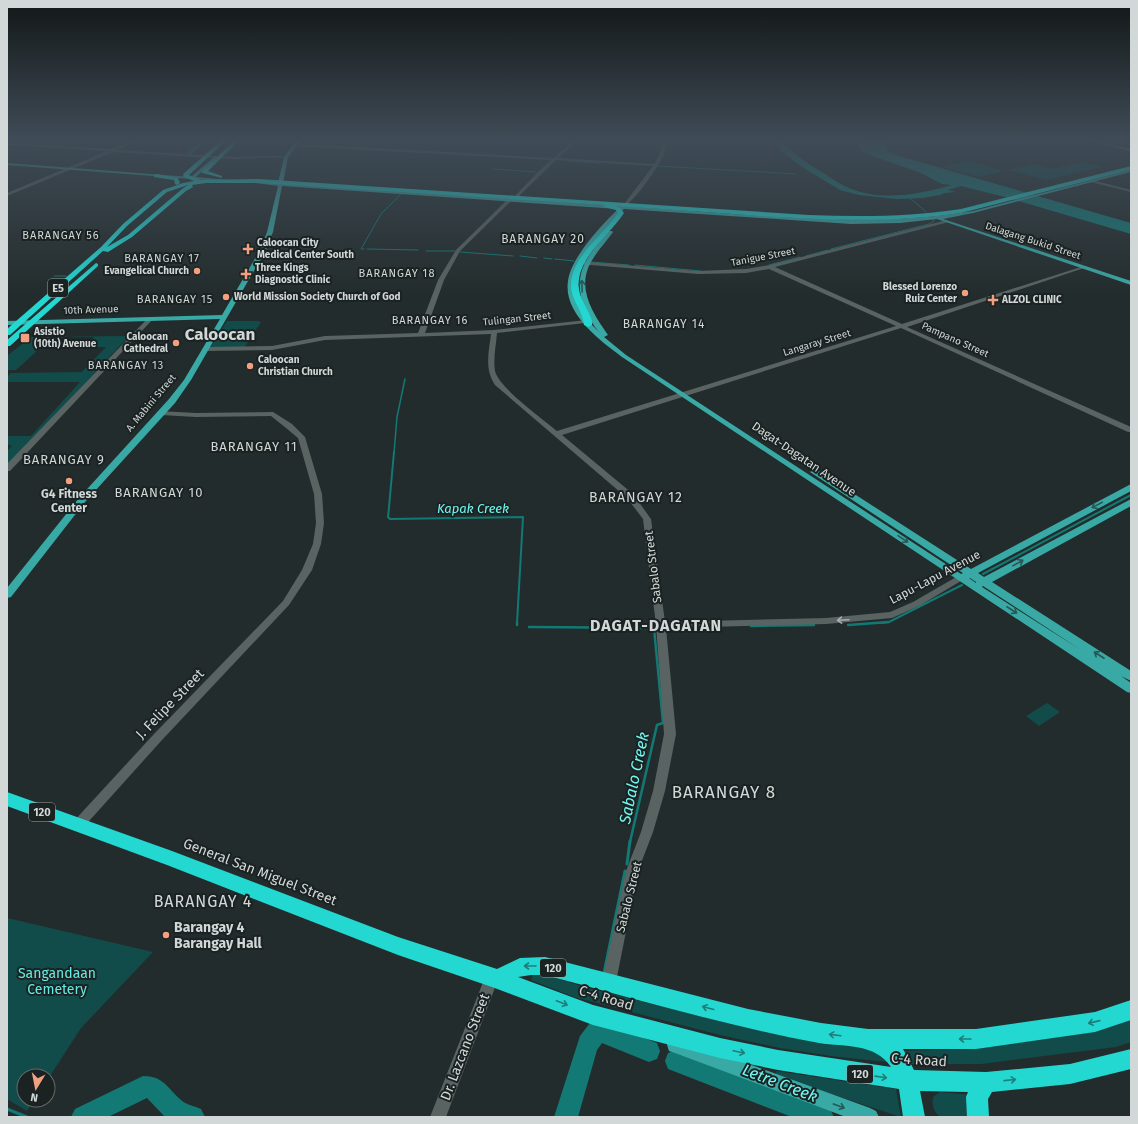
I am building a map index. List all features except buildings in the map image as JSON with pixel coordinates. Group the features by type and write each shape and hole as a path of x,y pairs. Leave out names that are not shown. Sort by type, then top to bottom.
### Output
{"highway":[{"path":"102,255 129,222 167,190"},
{"path":"7,329 113,232 171,190"},
{"path":"7,344 172,190"},
{"path":"102,255 168,199 175,190"},
{"path":"102,255 177,190"},
{"path":"102,255 130,236 183,190"},
{"path":"362,190 518,199"},
{"path":"384,190 831,220 878,221 918,219 966,212 1049,190"},
{"path":"403,190 815,217 876,219 960,211 1044,190"},
{"path":"431,190 446,191"},
{"path":"158,199 168,199"},
{"path":"587,323 588,320 578,299 575,281 580,266 621,213 615,208 594,205"},
{"name":"E5","path":"7,333 102,255"},
{"name":"E5","path":"7,340 102,255"},
{"name":"General San Miguel Street","path":"7,799 77,826 172,859 398,946 496,978"},
{"name":"C-4 Road","path":"496,978 521,966 545,966 748,1019 821,1033 868,1039 971,1040 1095,1022 1131,1010"},
{"name":"C-4 Road","path":"496,978 593,1015 727,1050 778,1060 906,1080 986,1082 1070,1074 1131,1059"},
{"path":"868,1039 889,1049 901,1066 906,1080 914,1117"},
{"path":"978,1117 977,1097 986,1082"}],"main road":[{"name":"A. Mabini Street","path":"7,595 82,500 161,413 178,392 206,349 252,271 266,244 279,190"},
{"path":"381,190 609,206 617,209 641,208 835,221 903,221 937,218 966,214 1057,190"},
{"path":"391,190 624,208 829,217 897,217 962,210 1037,190"},
{"name":"Dagat-Dagatan Avenue","path":"624,208 586,264 582,289 584,300 593,320 607,337 658,375"},
{"name":"Dalagang Bukid Street","path":"930,214 937,218 1131,283"},
{"path":"897,217 903,221"},
{"name":"Dagat-Dagatan Avenue","path":"586,264 573,271 570,289 573,301 587,323 601,339 970,573 980,584 1131,689"},
{"name":"10th Avenue","path":"7,323 224,317"},
{"name":"Dagat-Dagatan Avenue","path":"688,393 961,578 980,584 1131,677"},
{"name":"Lapu-Lapu Avenue","path":"961,578 1131,487"},
{"path":"980,584 1131,502"},
{"path":"593,1015 870,1117"}],"street":[{"path":"7,195 18,190"},
{"path":"518,199 526,190"},
{"name":"Dagat-Dagatan Avenue","path":"624,208 637,190"},
{"path":"421,334 441,280 458,252 510,200"},
{"name":"Tanigue Street","path":"586,264 714,274 742,272 770,267 947,221"},
{"name":"Pampano Street","path":"770,267 1131,430"},
{"name":"Langaray Street","path":"556,434 999,295 1082,267"},
{"path":"7,469 70,401 106,367 150,319"},
{"name":"Tulingan Street","path":"206,349 272,348 314,339 494,332 587,323"},
{"name":"Sabalo Street","path":"494,332 492,368 496,382 630,496 647,519 661,624 670,734 659,791 648,832 632,871 609,982"},
{"name":"J. Felipe Street","path":"77,826 158,737 286,603 307,570 317,544 320,508 314,479 301,437 273,414 196,415 161,413"},
{"name":"Lapu-Lapu Avenue","path":"661,624 826,621 859,619 892,614 961,578"},
{"name":"Dr. Lazcano Street","path":"438,1117 496,978"}],"green space":[{"path":"227,321 261,322 244,348 210,348"},
{"path":"95,336 129,336 7,467 7,451 12,446 7,444 7,436 31,436 80,382 7,382 7,377 11,373 82,372 106,347 89,347 93,342 90,342"},
{"path":"31,337 71,337 51,338 16,370 7,370 7,356"},
{"path":"1047,703 1060,712 1039,726 1026,716"},
{"name":"Sangandaan Cemetery","path":"7,918 153,952 81,1028 55,1068 16,1068 16,1104 7,1099"},
{"path":"534,971 584,987 720,1021 828,1044 900,1051 974,1049 1103,1029 1131,1020 1131,1042 1116,1047 981,1064 905,1064 831,1056 780,1048 720,1035 574,997 531,980"},
{"path":"776,1071 896,1089 901,1117 776,1076"},
{"path":"940,1092 972,1095 972,1117 940,1117 934,1110 933,1097"},
{"name":"Sangandaan Cemetery","path":"22,1108 29,1108 27,1111"}],"shaded area":[{"path":"842,190 857,190 875,195 888,196 914,194 929,190 956,192 942,193 944,194 923,198 897,199 859,195"},
{"path":"979,190 1019,190 1131,223 1131,234"}],"waterway":[{"path":"364,249 361,249 381,214 401,194"},
{"path":"909,197 926,212"},
{"path":"831,249 929,224 934,221 933,219"},
{"path":"367,249 418,250"},
{"path":"806,256 828,250"},
{"path":"426,251 455,251"},
{"path":"460,252 513,256"},
{"path":"520,256 537,258"},
{"path":"769,265 800,257"},
{"path":"544,258 552,259"},
{"path":"555,259 574,261"},
{"path":"591,262 629,265"},
{"path":"635,265 701,271"},
{"path":"54,276 66,276"},
{"path":"394,453 397,417 405,379"},
{"path":"389,507 394,452"},
{"path":"983,574 1131,495"},
{"name":"Kapak Creek","path":"389,508 388,517 390,519 523,517 517,623"},
{"path":"889,622 962,585"},
{"path":"848,625 889,622"},
{"path":"881,623 889,622"},
{"path":"751,626 814,625"},
{"path":"529,627 658,628"},
{"name":"Sabalo Creek","path":"630,842 657,725 663,723 654,628"},
{"name":"Sabalo Creek","path":"627,864 630,841"},
{"name":"Sabalo Creek","path":"604,973 625,871"},
{"name":"Sabalo Creek","path":"598,1024 598,1031"},
{"path":"566,1117 588,1044 598,1031 649,1051"},
{"name":"Letre Creek","path":"676,1061 822,1117"},
{"path":"83,1117 143,1087 152,1087 175,1111 193,1117"},
{"path":"7,1109 27,1117"}],"place":[{"name":"Caloocan City Medical Center South","path":"248,249"},
{"name":"Evangelical Church","path":"197,271"},
{"name":"Three Kings Diagnostic Clinic","path":"246,274"},
{"name":"Blessed Lorenzo Ruiz Center","path":"965,293"},
{"name":"World Mission Society Church of God","path":"226,297"},
{"name":"ALZOL CLINIC","path":"993,300"},
{"name":"Asistio (10th) Avenue","path":"25,338"},
{"name":"Caloocan Cathedral","path":"176,343"},
{"name":"Caloocan Christian Church","path":"250,366"},
{"name":"G4 Fitness Center","path":"69,481"},
{"name":"Barangay 4 Barangay Hall","path":"166,935"}],"district":[{"name":"BARANGAY 56","path":"61,235"},
{"name":"BARANGAY 20","path":"543,239"},
{"name":"BARANGAY 17","path":"162,258"},
{"name":"BARANGAY 18","path":"397,273"},
{"name":"BARANGAY 15","path":"175,299"},
{"name":"BARANGAY 16","path":"430,320"},
{"name":"BARANGAY 14","path":"664,324"},
{"name":"Caloocan","path":"220,334"},
{"name":"BARANGAY 13","path":"126,365"},
{"name":"BARANGAY 11","path":"254,446"},
{"name":"BARANGAY 9","path":"64,459"},
{"name":"BARANGAY 10","path":"159,492"},
{"name":"BARANGAY 12","path":"636,497"},
{"name":"DAGAT-DAGATAN","path":"656,625"},
{"name":"BARANGAY 8","path":"724,792"},
{"name":"BARANGAY 4","path":"203,901"}]}
